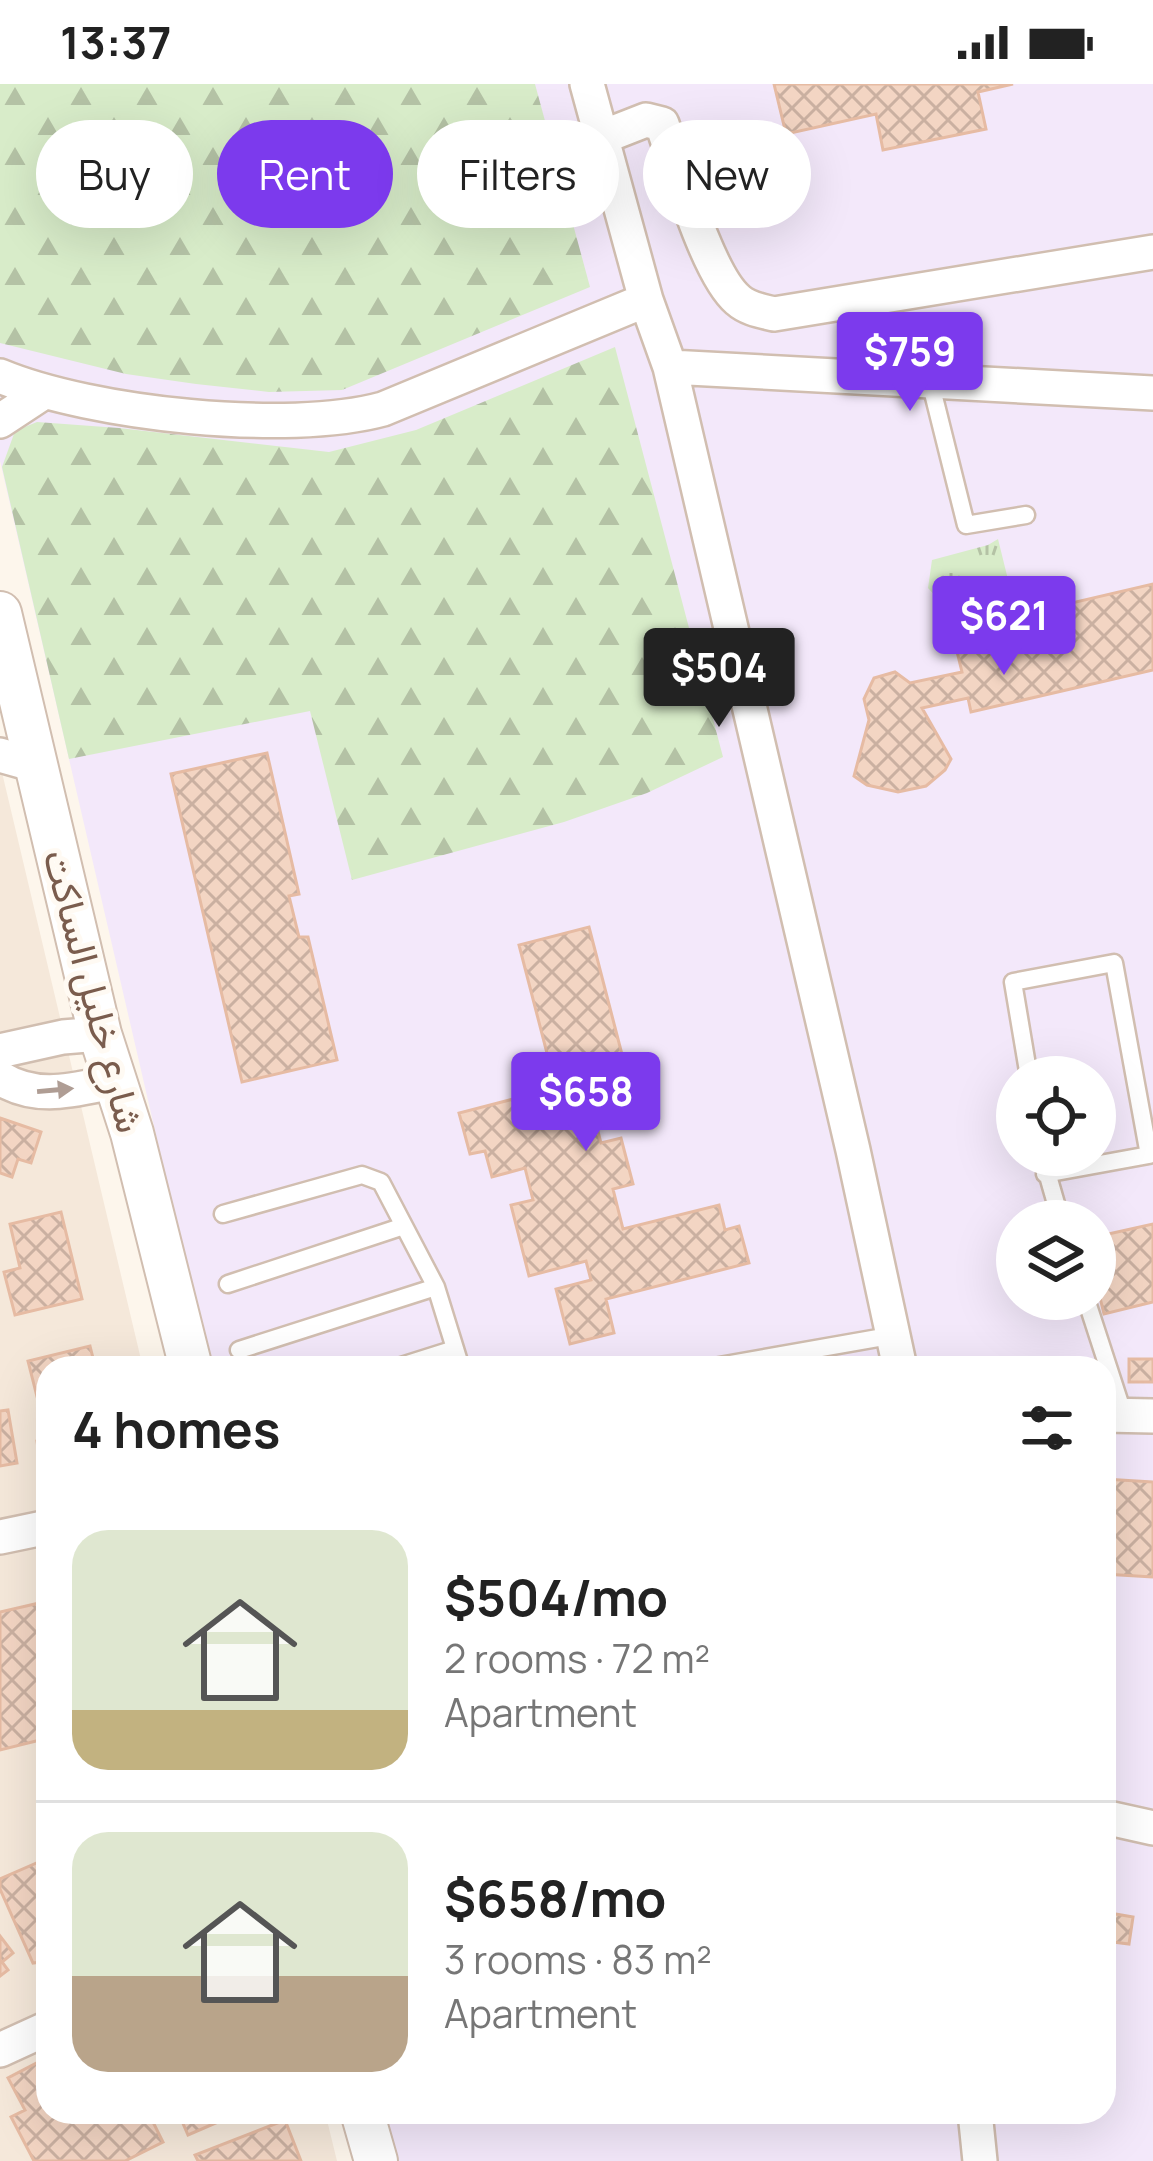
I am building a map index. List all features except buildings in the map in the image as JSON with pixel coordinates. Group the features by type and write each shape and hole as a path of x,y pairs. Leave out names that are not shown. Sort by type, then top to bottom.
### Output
{"street":[{"path":"587,84 596,120"},
{"path":"619,131 646,120 662,124 710,254 727,286 737,300 774,314 1153,252"},
{"path":"619,205 670,367 898,1352"},
{"path":"0,376 41,394 223,418 338,419 383,409 646,300"},
{"path":"670,367 1153,394"},
{"path":"0,421 41,394"},
{"name":"شارع خليل الساكت","path":"0,613 18,760 132,1133 188,1356"},
{"path":"0,1052 62,1037 100,1034"},
{"path":"0,1078 30,1092 51,1094 113,1082"},
{"path":"0,1538 36,1530"},
{"path":"1116,1820 1153,1828"},
{"path":"0,2050 36,2034"},
{"path":"365,2124 376,2161"},
{"path":"976,2124 980,2161"}],"lane":[{"path":"930,381 966,525 1026,515"},
{"path":"1025,1056 1013,982 1114,963 1149,1155 1116,1161"},
{"path":"223,1214 362,1175 381,1182 436,1287 457,1356"},
{"path":"228,1284 404,1226"},
{"path":"239,1350 436,1287"},
{"path":"1093,1320 1106,1356"},
{"path":"433,1356 455,1349"},
{"path":"850,1356 898,1352"},
{"path":"1116,1385 1127,1416"}],"shaded area":[{"path":"0,84 1153,84 1153,2161 394,2161 386,2124 1116,2124 1116,1356 207,1356 0,461"},
{"path":"0,764 140,1356 36,1356 36,2124 328,2124 337,2161 0,2161"}],"green space":[{"path":"0,84 535,84 545,120 417,120 417,228 574,228 590,287 342,390 269,392 196,384 126,374 0,343"},
{"path":"615,347 723,757 647,793 564,822 352,880 310,711 69,759 2,467 15,431 37,422 329,452 416,430"},
{"path":"998,539 1016,612 962,625 928,588 932,560"}]}
